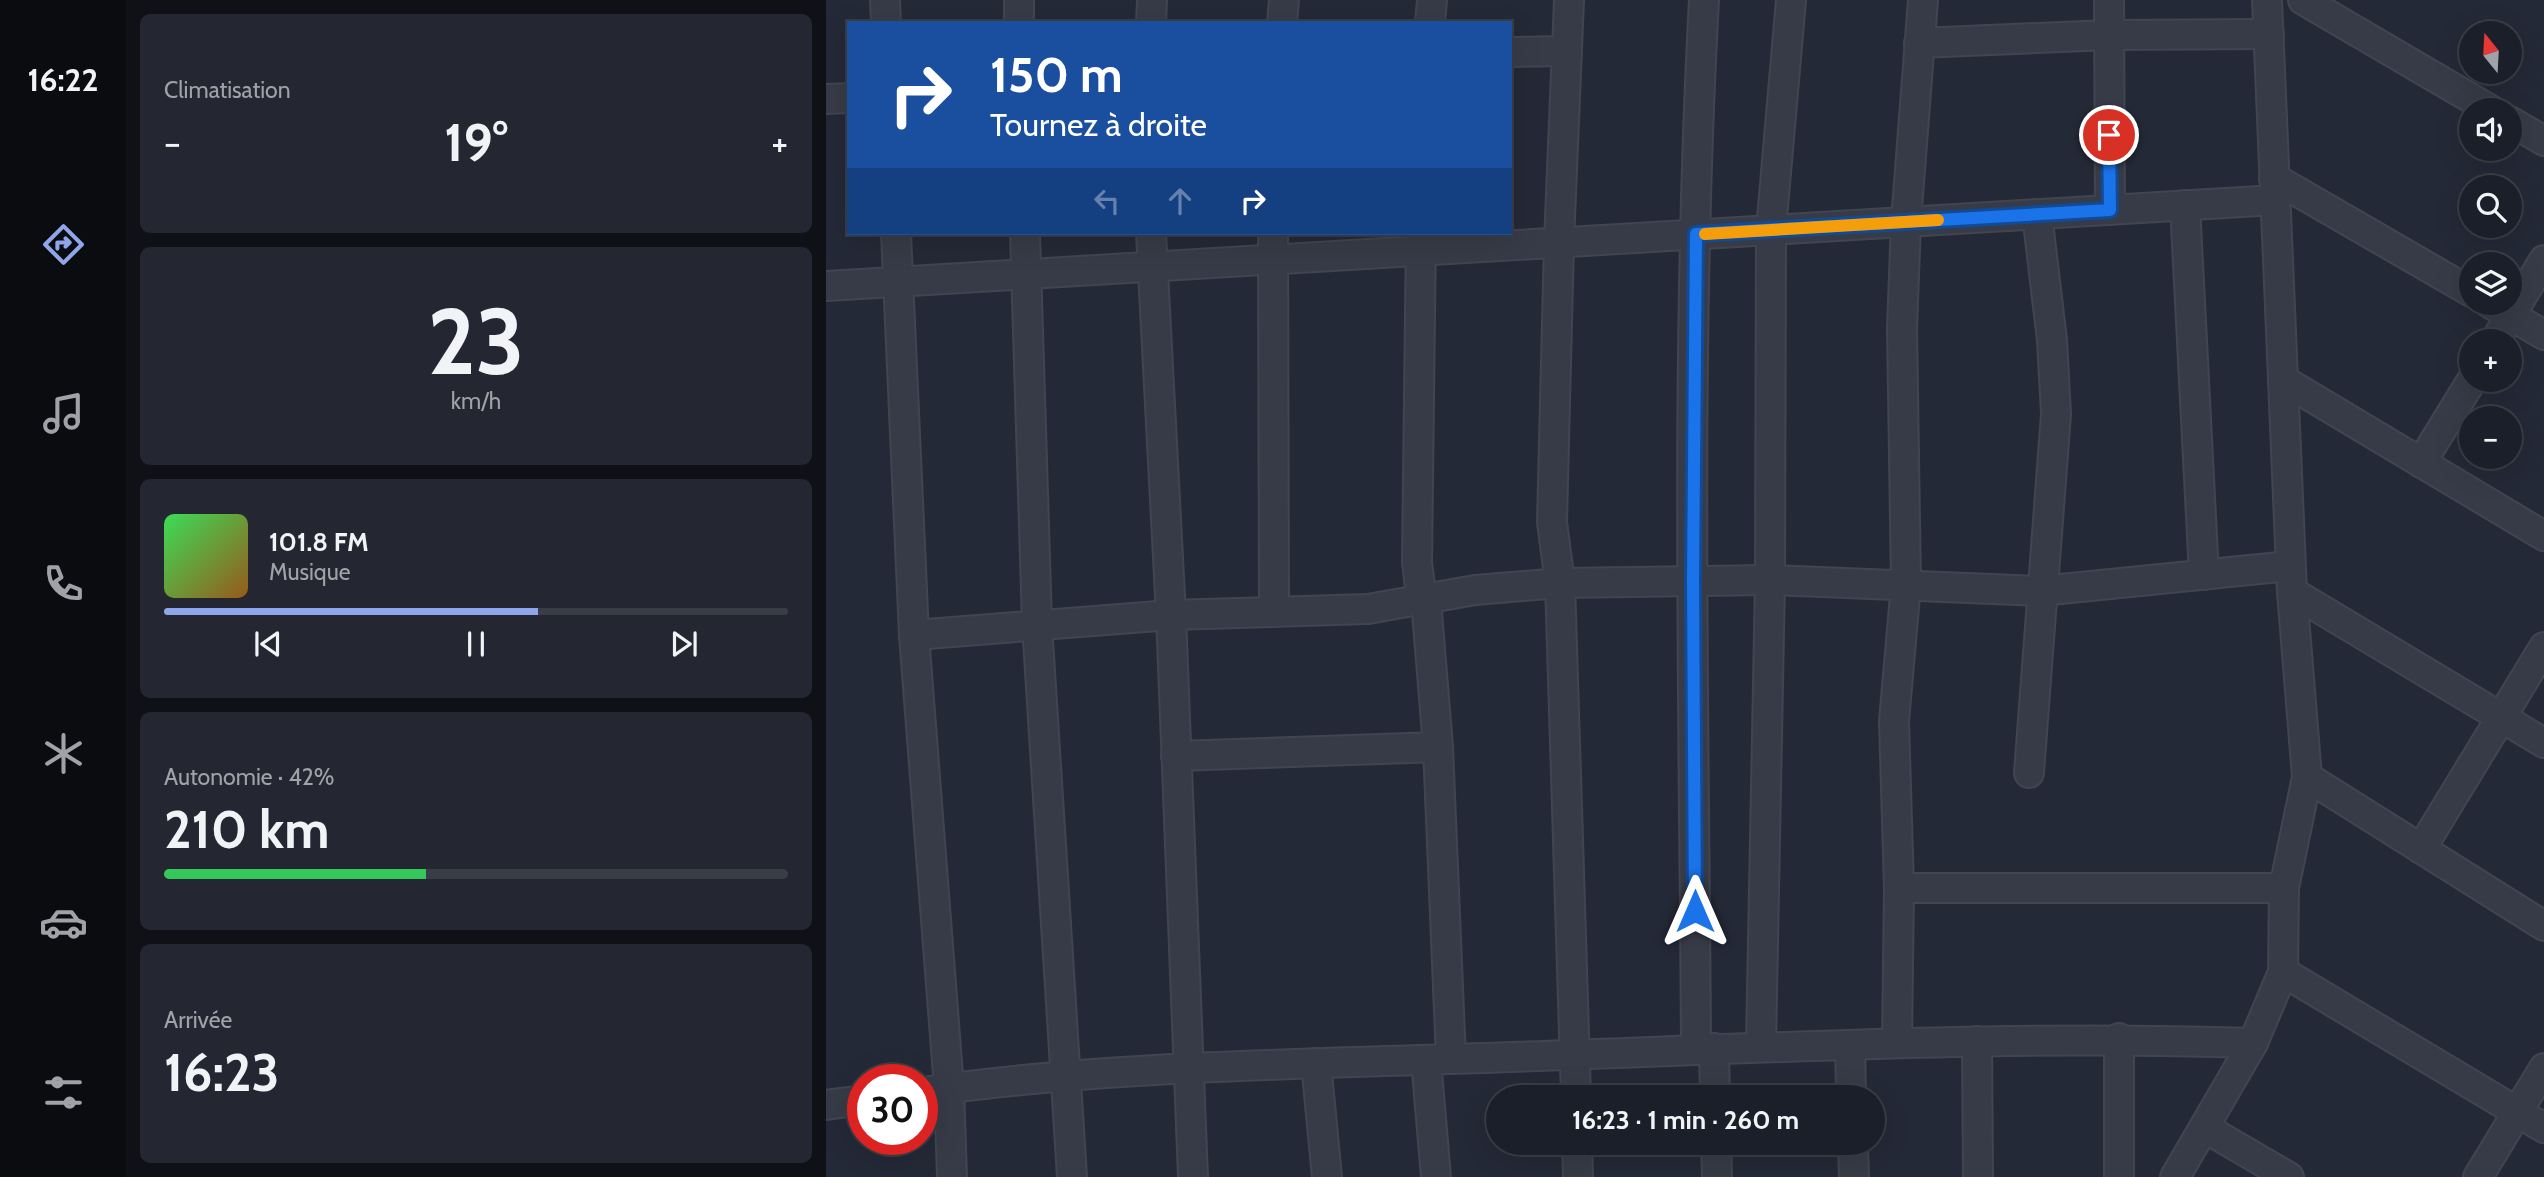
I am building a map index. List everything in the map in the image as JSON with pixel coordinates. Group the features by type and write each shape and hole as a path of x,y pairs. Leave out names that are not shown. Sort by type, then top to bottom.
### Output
{"street":[{"path":"885,0 886,21"},
{"path":"1019,0 1019,21"},
{"path":"1151,21 1152,0"},
{"path":"1282,21 1284,0"},
{"path":"1430,21 1432,0"},
{"path":"1569,0 1559,242 1552,522 1560,583 1576,1085"},
{"path":"1704,0 1696,234 1693,580 1705,1048 1713,1085"},
{"path":"1761,1046 1770,580 1771,230 1791,0"},
{"path":"1897,1043 1899,888 1894,721 1906,584 1902,328 1906,222 1923,0"},
{"path":"2109,0 2110,210"},
{"path":"2175,1177 2206,1128 2253,1043 2283,972 2284,888 2307,777 2291,579 2267,0"},
{"path":"2303,0 2470,98"},
{"path":"1919,43 2109,35 2269,34"},
{"path":"1512,52 1567,51"},
{"path":"826,99 847,98"},
{"path":"2522,128 2544,141"},
{"path":"826,286 1151,267 1272,246 1559,242 1771,230 2185,205 2275,189 2459,286"},
{"path":"2185,205 2204,575"},
{"path":"2029,773 2056,414 2052,340 2037,214"},
{"path":"896,235 935,1064"},
{"path":"1025,235 1037,624 1072,1177"},
{"path":"1151,235 1171,615 1193,1177"},
{"path":"1421,242 1417,562 1420,587 1426,600 1438,747 1436,1177"},
{"path":"1272,246 1274,612"},
{"path":"2522,284 2544,260"},
{"path":"2510,315 2544,335"},
{"path":"2283,380 2544,536"},
{"path":"2421,463 2465,392"},
{"path":"914,635 1171,615 1368,609 1475,590 1560,583 1770,580 2041,591 2204,575 2291,579 2544,743"},
{"path":"2421,849 2544,647"},
{"path":"1177,756 1438,747"},
{"path":"2307,777 2544,926"},
{"path":"1899,888 2284,888"},
{"path":"2283,972 2544,1128"},
{"path":"938,1090 1065,1075 1187,1068 1761,1046 2119,1038 2253,1043"},
{"path":"2119,1038 2119,1177"},
{"path":"1977,1041 1978,1177"},
{"path":"1850,1045 1851,1085"},
{"path":"1316,1063 1327,1177"},
{"path":"2478,1177 2544,1068"},
{"path":"938,1101 952,1177"},
{"path":"826,1105 847,1102"},
{"path":"2206,1128 2289,1177"},
{"path":"1577,1155 1578,1177"},
{"path":"1716,1155 1717,1177"},
{"path":"1853,1155 1854,1177"}],"slow traffic":[{"path":"1705,234 1938,220"}],"route":[{"path":"1695,911 1693,580 1696,234 2110,210 2109,135"}]}
